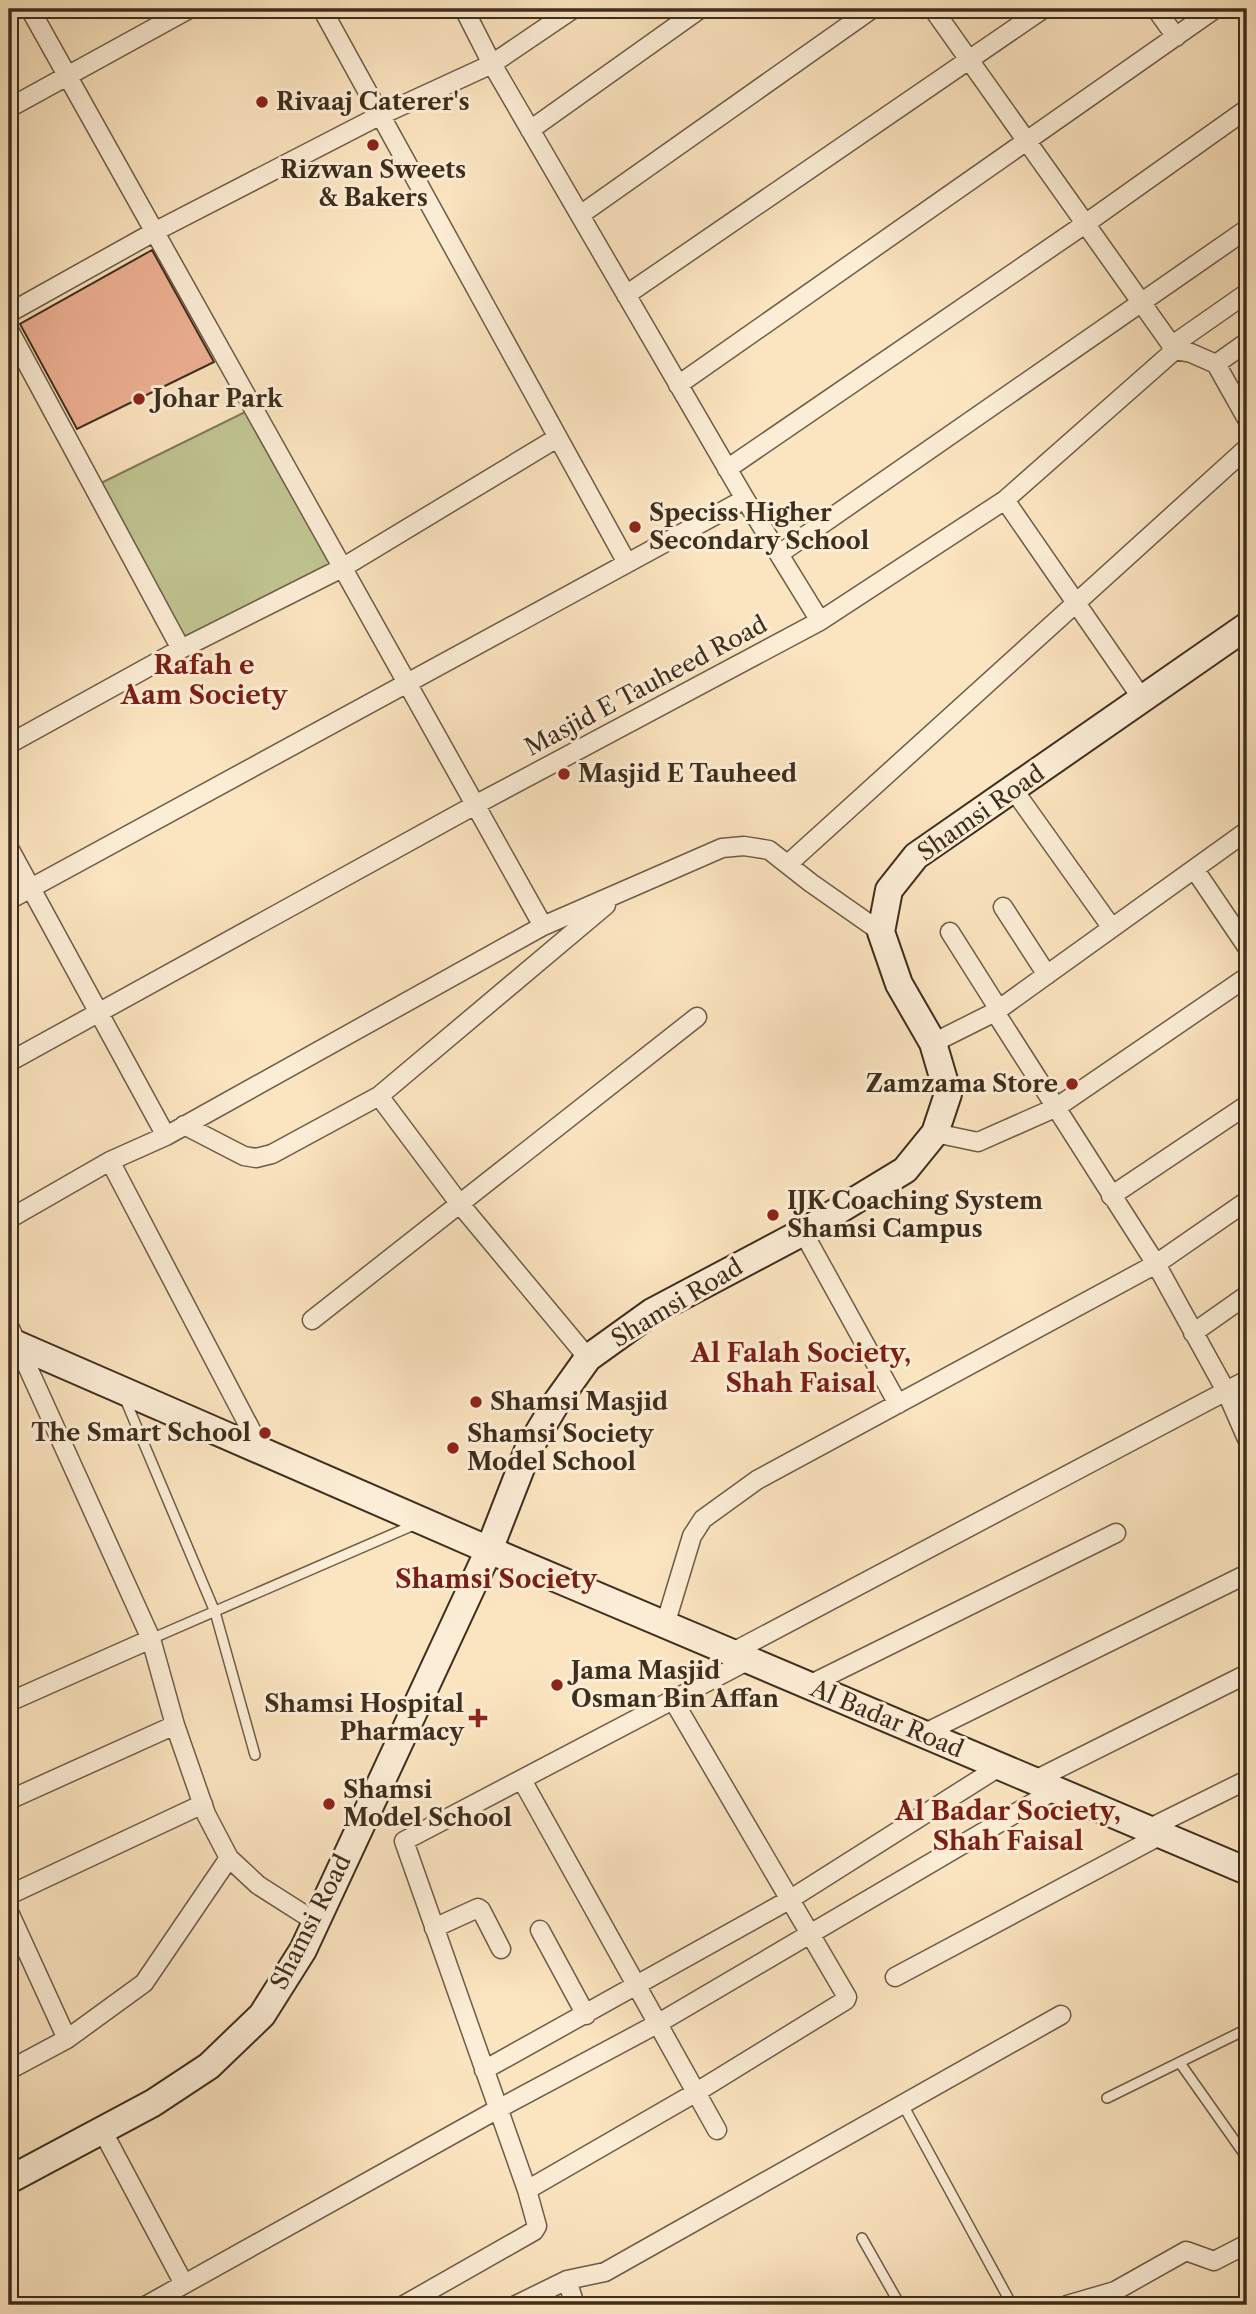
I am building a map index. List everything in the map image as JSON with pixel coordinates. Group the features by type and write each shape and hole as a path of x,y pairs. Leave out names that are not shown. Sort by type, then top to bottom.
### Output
{"street":[{"path":"30,9 543,926"},
{"path":"9,108 189,9"},
{"path":"322,9 627,563"},
{"path":"464,9 492,64 678,385 820,621"},
{"path":"9,313 154,232 379,116 492,64 573,9"},
{"path":"530,130 700,9"},
{"path":"580,215 872,9"},
{"path":"933,9 1173,348 1216,364 1247,419"},
{"path":"626,295 1043,9"},
{"path":"1156,9 1176,37"},
{"path":"678,385 1215,9"},
{"path":"727,469 1085,224 1247,109"},
{"path":"779,554 1247,229"},
{"name":"Masjid E Tauheed Road","path":"9,1062 475,805 820,621 1005,500 1173,348 1247,293"},
{"path":"9,330 181,649"},
{"path":"1216,364 1247,342"},
{"path":"9,744 181,649 342,568 557,438"},
{"path":"788,864 1247,448"},
{"path":"9,900 745,499"},
{"path":"1005,500 1143,700"},
{"name":"Shamsi Road","path":"9,2180 153,2103 209,2066 262,2015 303,1950 488,1550 528,1450 587,1358 652,1312 803,1232 905,1170 935,1133 948,1094 933,1043 899,984 881,932 889,890 916,856 1247,626"},
{"path":"1013,789 1112,928"},
{"path":"933,1043 996,1010 1247,831"},
{"path":"9,1219 110,1161 166,1136 543,926 722,848 744,846 769,850 881,932"},
{"path":"9,848 166,1136"},
{"path":"1195,870 1247,947"},
{"path":"184,1125 244,1156 256,1158 272,1154 379,1096 621,892"},
{"path":"1003,907 1047,975"},
{"path":"950,932 1111,1196 1156,1264 1226,1391 1247,1439"},
{"path":"935,1133 978,1142 1057,1107 1247,977"},
{"path":"312,1320 696,1017"},
{"path":"379,1096 459,1203 587,1358"},
{"path":"1111,1196 1247,1105"},
{"path":"110,1161 262,1451"},
{"path":"665,1625 692,1536 704,1519 757,1480 1156,1264 1247,1201"},
{"path":"803,1232 898,1404"},
{"path":"1193,1333 1247,1295"},
{"path":"12,1338 151,1640 175,1725 202,1804 229,1858 258,1885 316,1922"},
{"name":"Al Badar Road","path":"12,1338 121,1390 488,1550 1247,1871"},
{"path":"404,2305 534,2231 537,2219 404,1841 673,1700 740,1657 1247,1380"},
{"path":"809,1685 1116,1533"},
{"path":"923,1734 1247,1574"},
{"path":"9,1702 151,1640"},
{"path":"149,2305 498,2109 657,2024 810,1935 1044,1786 1247,1674"},
{"path":"527,2190 695,2093 847,1997 673,1700"},
{"path":"9,1800 175,1725"},
{"path":"484,2070 789,1900 999,1767"},
{"path":"522,1780 716,2130"},
{"path":"895,1977 1247,1780"},
{"path":"9,1895 202,1804"},
{"path":"9,2070 67,2039 144,1983 229,1858"},
{"path":"434,1928 478,1908 501,1950"},
{"path":"9,1912 16,1945 67,2039"},
{"path":"540,1930 586,2015"},
{"path":"516,2305 567,2280 605,2272 1061,2015"},
{"path":"102,2130 184,2284"},
{"path":"1067,2305 1115,2291 1186,2251 1214,2261 1247,2244"},
{"path":"567,2280 575,2305"}],"lane":[{"path":"121,1390 215,1612 255,1755"},
{"path":"151,1640 422,1521"},
{"path":"1107,2098 1247,2029"},
{"path":"1180,2063 1247,2158"},
{"path":"902,2103 1012,2305"},
{"path":"862,2238 900,2305"}],"green space":[{"path":"249,410 336,561 182,643 101,483"}],"building":[{"path":"152,250 214,362 77,429 20,324"}],"place":[{"name":"Rivaaj Caterer's","path":"262,102"},
{"name":"Rizwan Sweets & Bakers","path":"373,145"},
{"name":"Johar Park","path":"139,399"},
{"name":"Speciss Higher Secondary School","path":"635,527"},
{"name":"Masjid E Tauheed","path":"564,774"},
{"name":"Zamzama Store","path":"1072,1084"},
{"name":"IJK Coaching System Shamsi Campus","path":"773,1215"},
{"name":"Shamsi Masjid","path":"476,1402"},
{"name":"The Smart School","path":"265,1433"},
{"name":"Shamsi Society Model School","path":"453,1448"},
{"name":"Jama Masjid Osman Bin Affan","path":"557,1685"},
{"name":"Shamsi Hospital Pharmacy","path":"478,1718"},
{"name":"Shamsi Model School","path":"329,1804"}],"district":[{"name":"Rafah e Aam Society","path":"204,680"},
{"name":"Al Falah Society, Shah Faisal","path":"801,1368"},
{"name":"Shamsi Society","path":"496,1579"},
{"name":"Al Badar Society, Shah Faisal","path":"1008,1826"}]}
